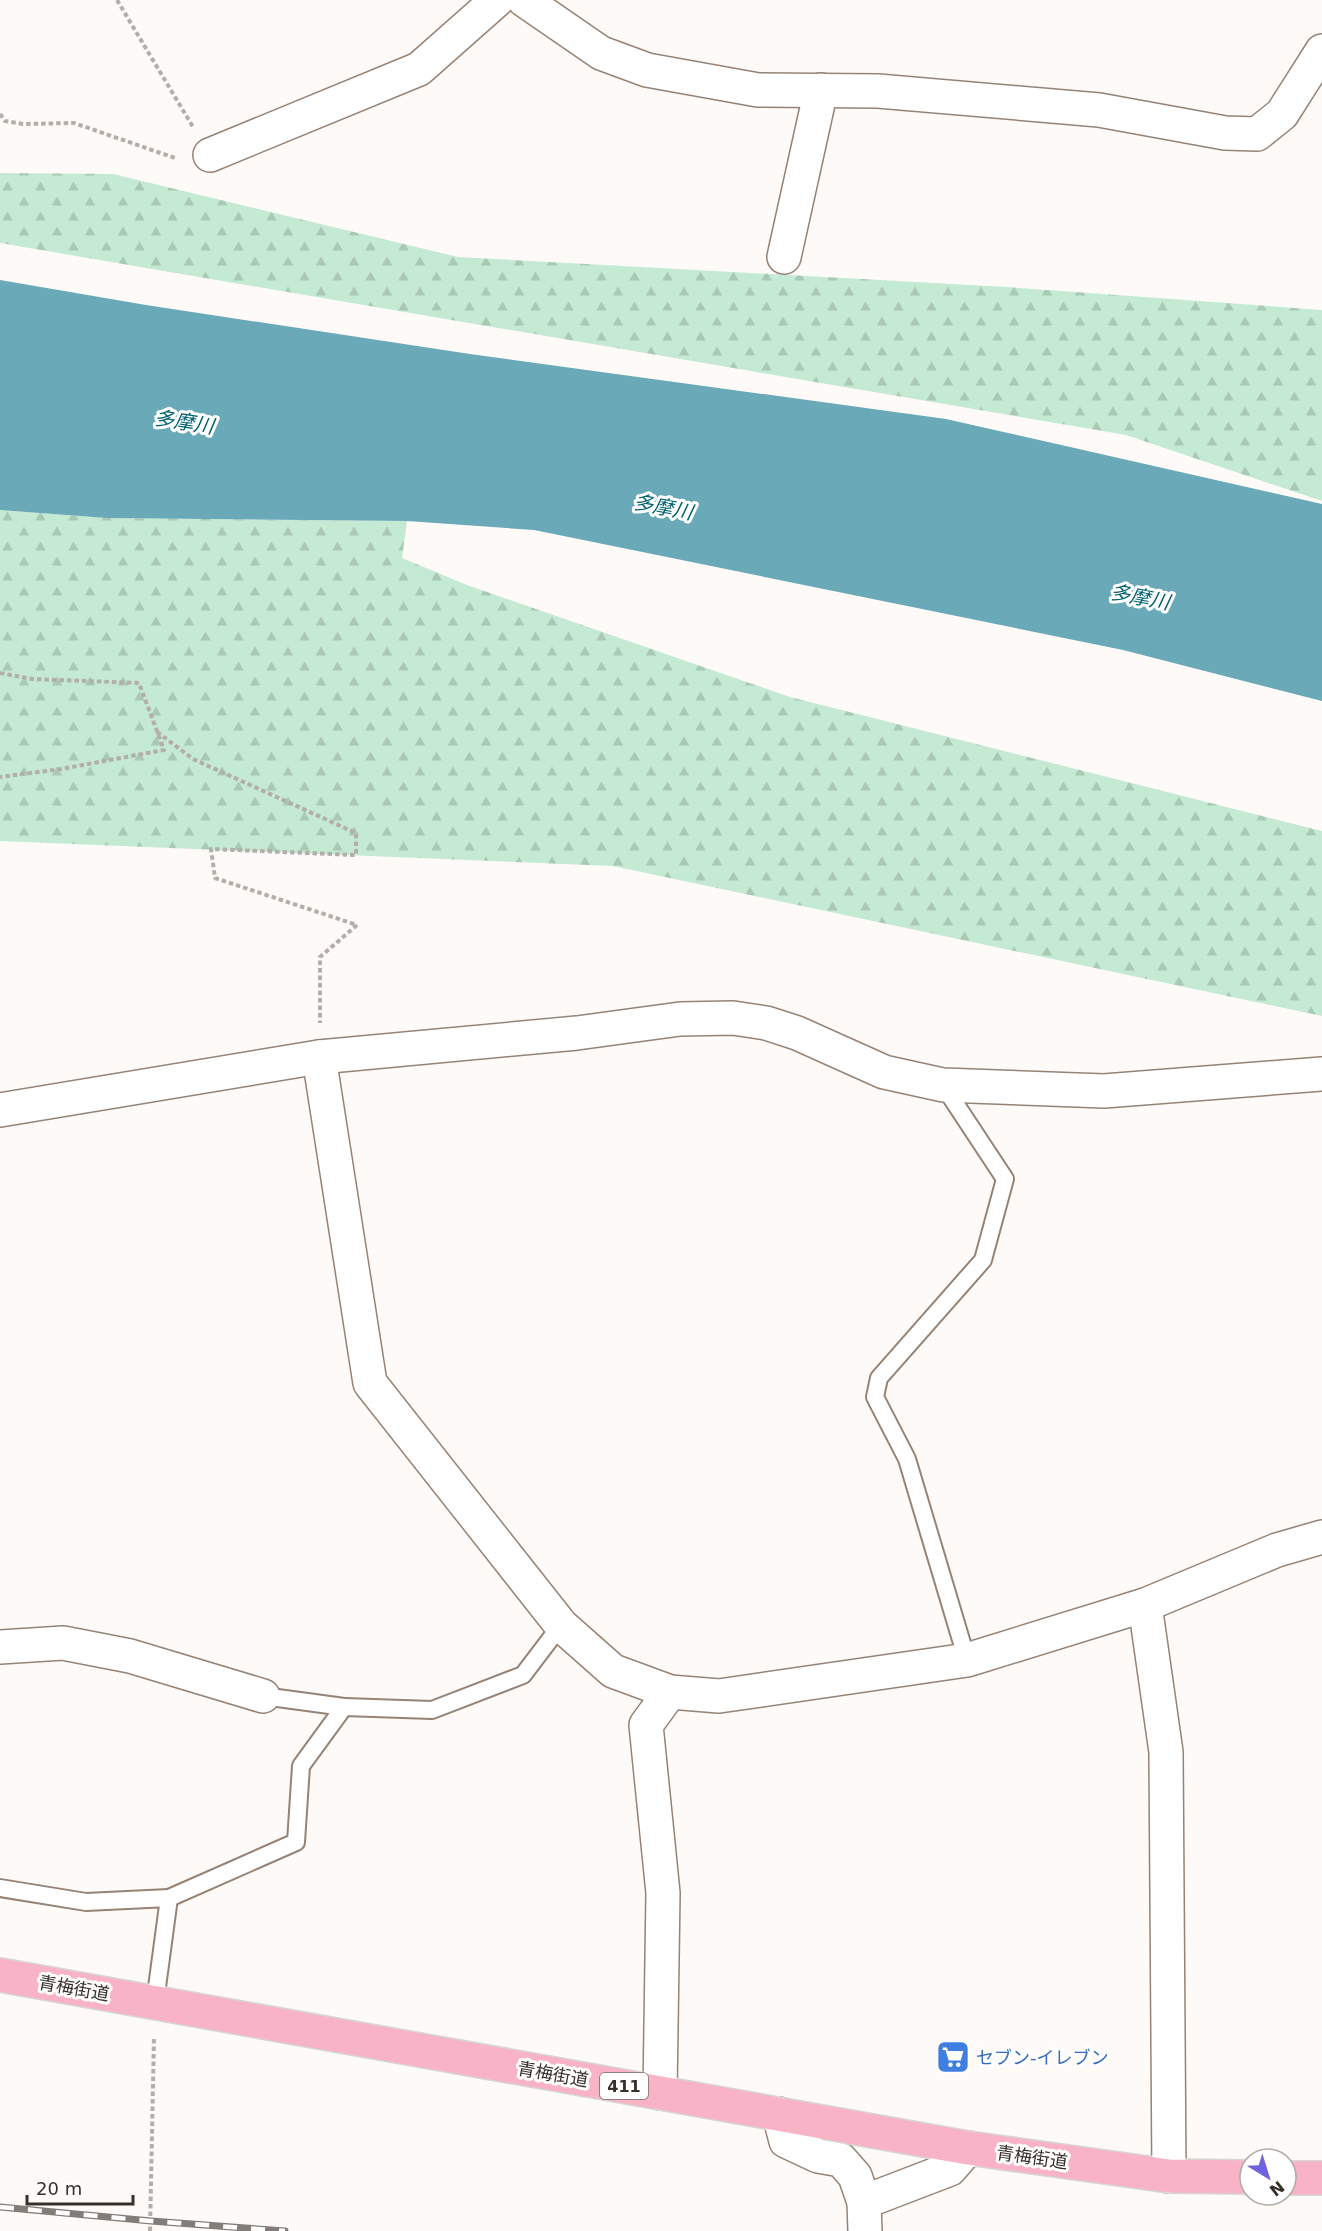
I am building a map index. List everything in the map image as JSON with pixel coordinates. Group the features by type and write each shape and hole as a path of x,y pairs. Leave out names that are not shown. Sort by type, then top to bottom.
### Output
{"highway":[{"name":"青梅街道","path":"0,1975 968,2148 1169,2176 1238,2177"},
{"path":"1298,2178 1322,2178"}],"street":[{"path":"210,155 419,69 497,0"},
{"path":"524,0 601,53 647,70 758,90 878,91 1099,110 1225,133 1257,134 1282,114 1322,51"},
{"path":"784,257 821,90"},
{"path":"0,1110 320,1057 577,1033 680,1019 733,1018 766,1023 797,1033 884,1072 943,1085 1104,1091 1322,1074"},
{"path":"320,1057 370,1383 561,1625 613,1671 670,1692 718,1696 967,1660 1145,1605 1276,1550 1322,1537"},
{"path":"1145,1605 1166,1752 1169,2176"},
{"path":"0,1647 63,1643 130,1656 263,1696"},
{"path":"660,2093 663,1893 646,1725 670,1692"},
{"path":"779,2114 786,2141 818,2156 841,2160 855,2176 865,2216 950,2169 968,2148"}],"lane":[{"path":"943,1085 1005,1179 983,1260 879,1378 875,1397 907,1460 967,1660"},
{"path":"263,1696 344,1707 432,1710 523,1675 561,1625"},
{"path":"0,1888 86,1902 169,1898 296,1842 301,1766 344,1707"},
{"path":"155,2002 169,1898"}],"path":[{"path":"0,114 5,121 23,124 74,123 174,158 210,155 117,0"},
{"path":"0,674 32,680 139,683 164,750 61,769 0,777"},
{"path":"157,732 194,759 356,833 356,855 211,849 215,878 357,925 320,957 320,1057"},
{"path":"150,2231 155,2002"}],"green space":[{"path":"0,173 113,174 458,257 1007,287 1322,310 1322,501 1126,435 0,243"},
{"path":"0,510 106,518 407,521 402,558 467,585 790,697 1322,831 1322,1016 613,866 0,841"}],"water":[{"name":"多摩川","path":"0,280 146,305 470,354 946,419 1322,504 1322,701 1123,650 534,530 407,521 106,518 0,510"}],"railway":[{"path":"0,2207 285,2231"}],"place":[{"name":"セブン-イレブン","path":"953,2057"}]}
